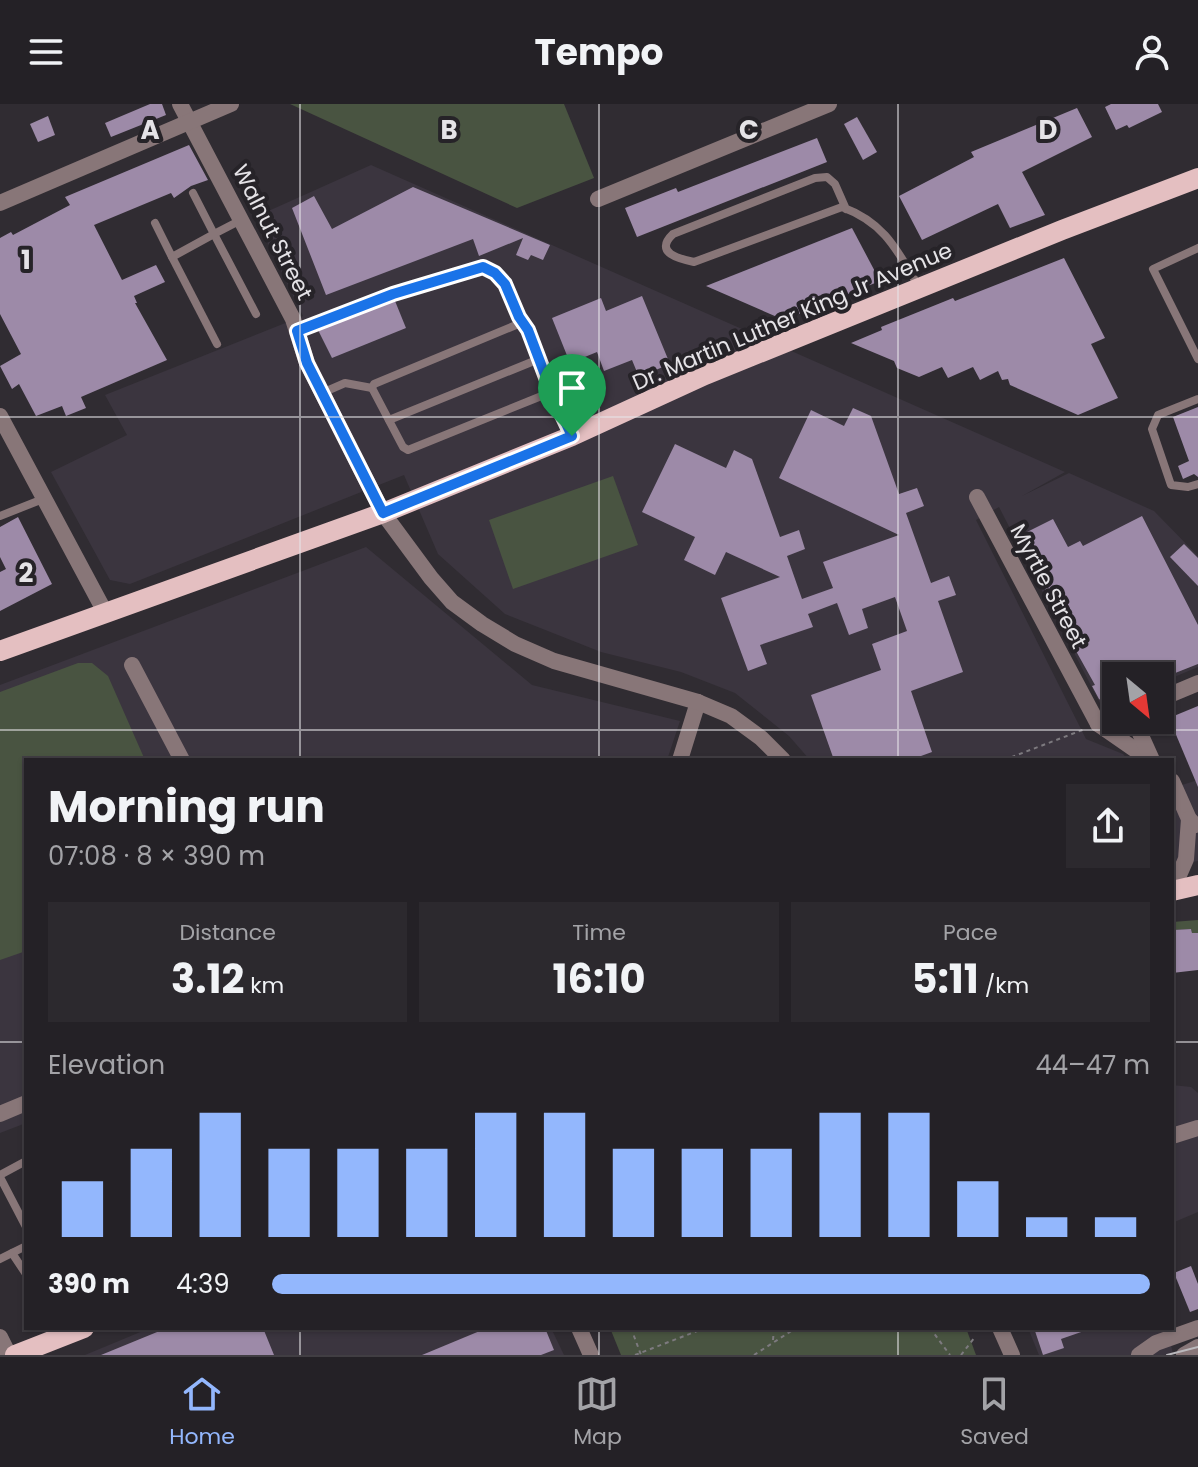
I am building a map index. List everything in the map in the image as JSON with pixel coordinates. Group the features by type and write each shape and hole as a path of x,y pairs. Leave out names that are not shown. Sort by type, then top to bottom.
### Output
{"main road":[{"name":"Dr. Martin Luther King Jr Avenue","path":"0,651 383,513 572,436 705,375 1198,178"},
{"path":"12,1355 79,1330"}],"street":[{"name":"Walnut Street","path":"180,104 242,220 297,331 307,363 383,513 452,602 515,644 554,661 698,702 731,716 761,738 781,758"},
{"path":"0,203 231,104"},
{"path":"598,199 829,104"},
{"path":"0,416 106,614"},
{"name":"Myrtle Street","path":"977,497 1098,724 1148,758"},
{"path":"132,665 181,758"},
{"path":"1174,693 1198,683"},
{"path":"681,758 698,702"},
{"path":"1098,724 1102,722"},
{"name":"Myrtle Street","path":"1140,734 1150,758"},
{"path":"1174,785 1194,824 1186,859 1186,889"},
{"path":"0,1114 24,1104"},
{"path":"1174,1135 1198,1128"},
{"path":"1139,1355 1156,1343 1198,1328"},
{"path":"580,1330 591,1355"},
{"path":"1001,1330 1012,1355"},
{"path":"0,1337 12,1355"},
{"path":"1184,1355 1198,1347"}],"lane":[{"path":"846,209 835,184 827,177 815,178 673,234 667,239 669,253 674,258 694,262 842,207 846,209 862,215 881,229 919,288"},
{"path":"193,193 256,314"},
{"path":"172,257 242,220"},
{"path":"155,223 217,344"},
{"path":"1198,248 1153,269 1198,359"},
{"path":"297,331 393,294 483,267 495,273 505,284 528,330 572,436"},
{"path":"372,388 374,384 516,325 519,317"},
{"path":"389,420 539,359"},
{"path":"322,393 345,383 372,388"},
{"path":"372,388 403,447 408,450 544,395 553,396"},
{"path":"1198,399 1158,415 1152,429 1171,485 1188,487 1198,484"},
{"path":"0,516 44,498"},
{"path":"24,1162 0,1176 24,1223"},
{"path":"0,1259 24,1247"},
{"path":"12,1253 24,1271"}],"path":[{"path":"1009,758 1098,724"},
{"path":"632,1330 641,1354"},
{"path":"635,1355 700,1330"},
{"path":"773,1341 774,1330"},
{"path":"754,1355 792,1330"},
{"path":"931,1330 950,1355"},
{"path":"961,1355 975,1337"}],"shaded area":[{"path":"371,165 1065,472 1022,496 1069,473 1154,511 1198,556 1198,667 1174,677 1174,662 1102,662 1102,707 999,507 976,520 1086,739 1126,758 808,758 789,736 735,693 681,672 601,652 505,614 438,554 404,475 130,584 110,580 51,472 127,435 105,395 303,316 255,217"},
{"path":"366,547 532,685 680,721 668,758 24,758 24,1124 0,1133 0,685"},
{"path":"1198,780 1198,861 1174,866 1174,787"},
{"path":"1174,1085 1191,1087 1198,1093 1198,1212 1174,1222"},
{"path":"145,1330 552,1330 564,1355 85,1355"},
{"path":"1029,1330 1168,1330 1173,1355 1039,1355"}],"green space":[{"path":"290,104 564,104 594,178 517,208"},
{"path":"613,476 638,545 513,589 489,520"},
{"path":"78,663 92,663 108,676 144,758 24,758 24,952 0,960 0,692"},
{"path":"1198,920 1198,934 1192,933 1191,929 1174,930 1174,922"},
{"path":"611,1330 967,1330 976,1355 621,1355"}],"building":[{"path":"150,104 162,104 166,115 111,137 105,123"},
{"path":"1111,104 1158,104 1162,112 1129,128 1127,125 1116,130 1105,107"},
{"path":"1077,108 1092,137 1022,172 1045,215 1010,228 998,204 922,240 899,196 974,157 971,152"},
{"path":"48,116 55,135 38,142 30,124"},
{"path":"857,117 877,152 863,160 844,124"},
{"path":"817,138 827,162 637,237 625,208 676,188 678,192"},
{"path":"189,145 208,180 191,186 174,198 171,193 94,225 122,280 156,265 165,282 134,296 167,360 81,397 86,408 66,416 62,406 36,416 19,384 12,389 0,366 21,354 0,314 0,238 11,232 13,235 70,205 65,197"},
{"path":"413,187 550,245 543,260 531,255 528,260 516,255 523,238 479,256 473,239 326,295 292,208 314,196 332,229"},
{"path":"852,228 880,281 784,320 706,286"},
{"path":"1064,258 1105,338 1091,344 1118,398 1078,415 1010,385 1008,379 1002,380 998,371 980,380 973,367 948,378 942,367 919,377 897,368 894,361 851,343 882,330 881,327 953,298 955,301"},
{"path":"642,296 670,364 639,377 632,360 604,371 597,352 570,363 552,318 601,298 606,311"},
{"path":"395,301 406,328 332,358 318,330"},
{"path":"1198,407 1198,477 1194,474 1183,479 1178,466 1189,461 1173,417"},
{"path":"853,408 871,416 899,494 917,488 924,506 906,513 931,583 949,576 956,595 938,601 963,672 911,691 932,752 916,758 833,758 811,695 881,670 872,644 907,631 895,597 862,609 868,628 849,635 837,603 808,614 813,627 760,645 767,664 748,671 721,598 780,577 726,552 715,575 684,560 695,537 642,512 675,444 726,468 734,450 752,459 780,537 799,530 805,549 787,556 802,599 833,588 823,562 899,535 779,478 811,410 844,426"},
{"path":"1142,516 1198,625 1198,664 1174,673 1174,662 1102,662 1102,701 1099,699 1092,686 1095,685 1048,601 1050,599 1017,537 1053,519 1068,547 1080,541 1083,546"},
{"path":"18,517 52,584 0,611 0,572 6,569 0,557 0,527"},
{"path":"1184,544 1198,558 1198,586 1170,557"},
{"path":"1198,706 1198,787 1174,730 1174,716"},
{"path":"1191,929 1192,933 1198,933 1198,970 1174,973 1174,930"},
{"path":"1191,1266 1198,1284 1198,1309 1190,1312 1174,1273"},
{"path":"162,1330 264,1330 274,1355 101,1355"},
{"path":"482,1330 546,1330 554,1350 541,1355 422,1355"},
{"path":"1035,1330 1087,1330 1061,1339 1064,1348 1043,1355"}],"tram line":[{"path":"1167,1355 1198,1347"}],"route":[{"path":"483,267 495,273 505,284 528,330 572,436 383,513 307,363 297,331 393,294 483,267"}]}
